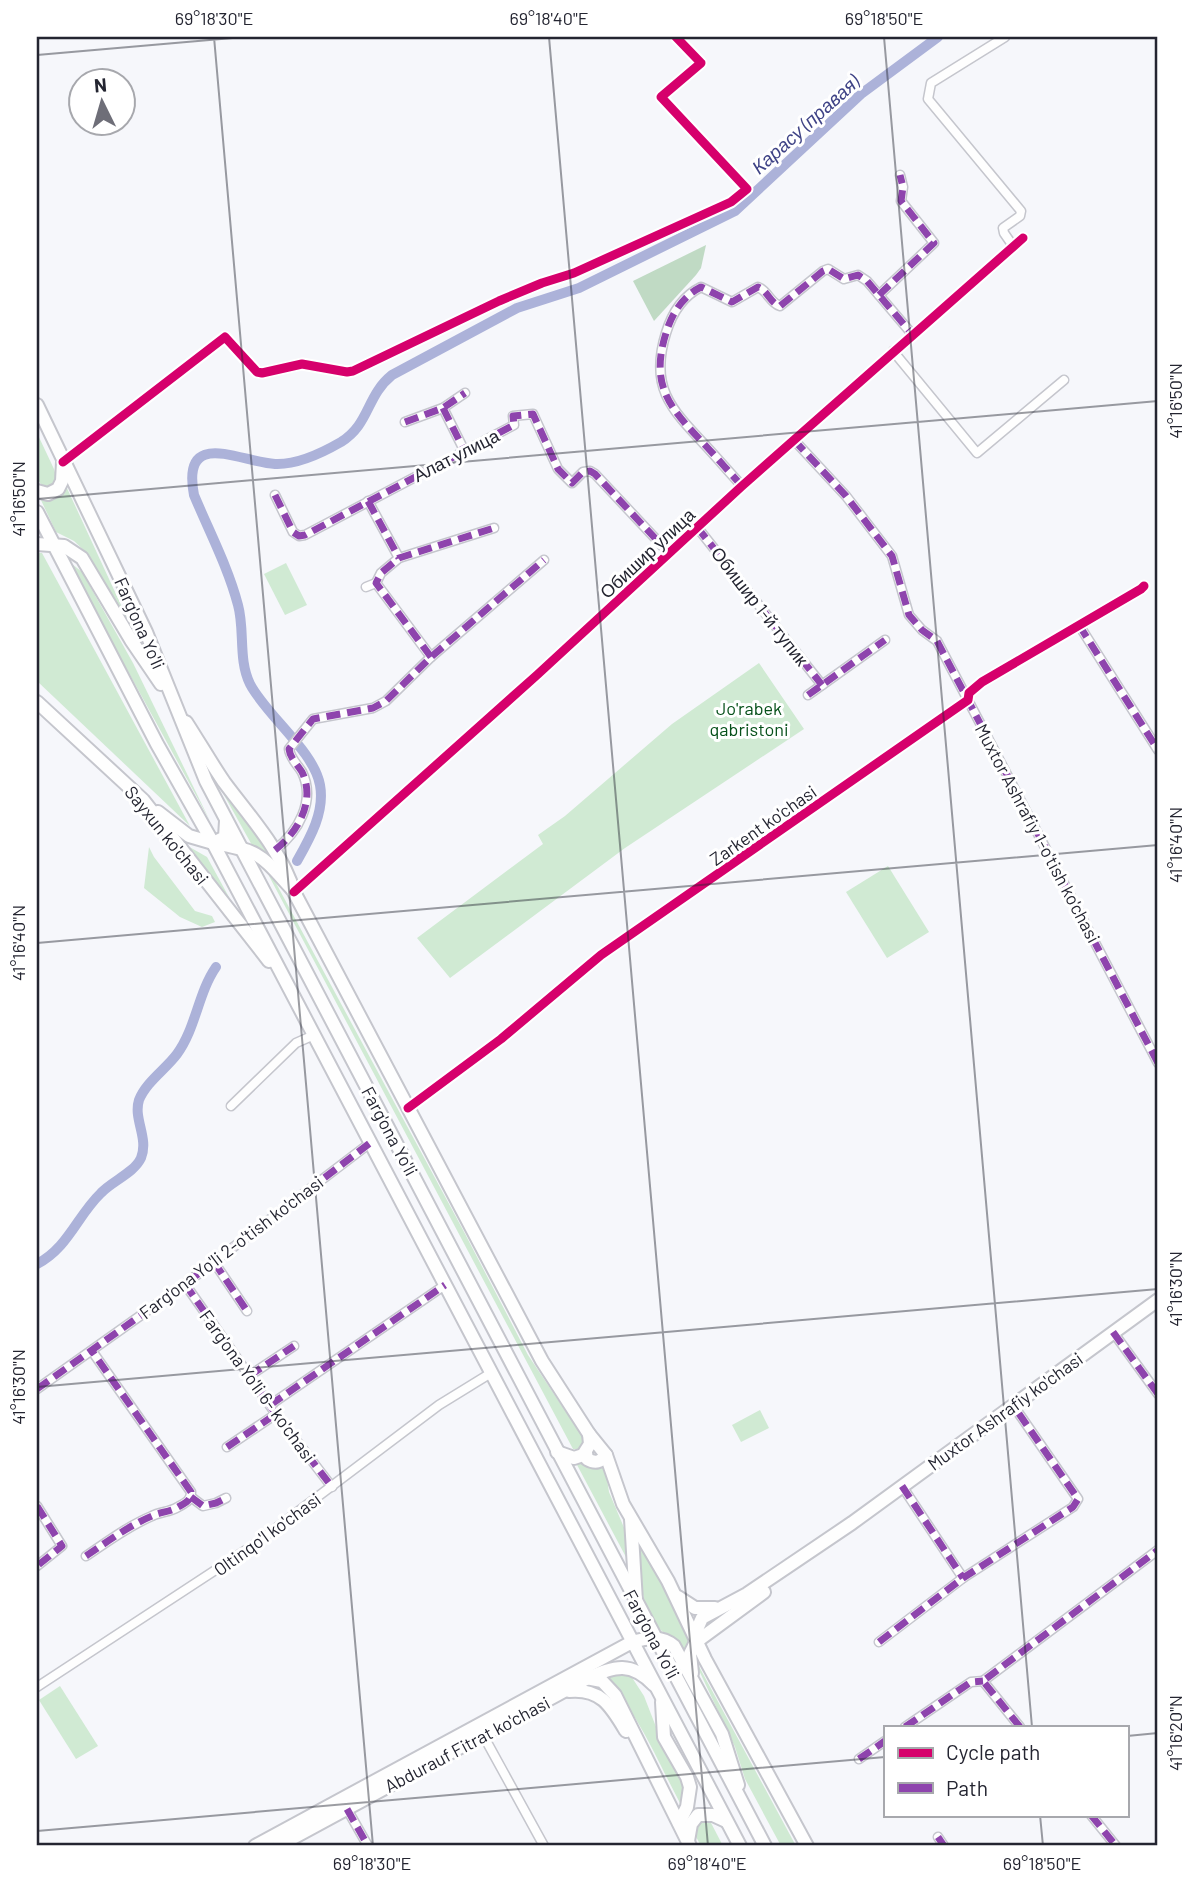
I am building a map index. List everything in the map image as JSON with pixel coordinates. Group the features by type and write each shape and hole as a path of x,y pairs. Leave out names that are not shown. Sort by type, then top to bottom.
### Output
{"main road":[{"name":"Farg'ona Yo'li","path":"37,405 141,621 206,781 636,1605 765,1846"},
{"path":"37,491 48,494 58,489 62,481 63,462"},
{"name":"Farg'ona Yo'li","path":"37,512 740,1846"},
{"path":"37,544 68,548 82,558 131,640 223,779 275,849 289,873 294,892 542,1361 589,1434 606,1455 631,1520 675,1595 696,1642 807,1846"},
{"name":"Sayxun ko'chasi","path":"37,702 143,800 235,921 285,981"},
{"path":"143,800 189,836 242,848 265,859 294,892"},
{"path":"213,843 225,836 225,817"},
{"name":"Muxtor Ashrafiy ko'chasi","path":"696,1642 702,1618 747,1594 852,1523 1158,1300"},
{"path":"589,1434 587,1459 601,1461 606,1455"},
{"path":"557,1452 574,1458 586,1453"},
{"path":"631,1520 636,1605"},
{"name":"Muxtor Ashrafiy ko'chasi","path":"696,1642 842,1537 852,1523"},
{"path":"675,1595 684,1603 698,1609 722,1606"},
{"path":"654,1638 672,1643 722,1734 748,1816"},
{"name":"Abdurauf Fitrat ko'chasi","path":"255,1846 344,1804 565,1685 632,1642 654,1638"},
{"path":"693,1680 691,1654 696,1642"},
{"path":"565,1685 609,1668 620,1667 640,1673 659,1693 664,1737 690,1787 688,1802 678,1823"},
{"path":"588,1678 602,1681 615,1695 689,1844"},
{"path":"565,1685 591,1692 607,1702 671,1808"},
{"name":"Abdurauf Fitrat ko'chasi","path":"278,1846 344,1804"},
{"path":"689,1844 691,1824 698,1815 713,1815 726,1821"}],"street":[{"path":"63,462 225,337 257,372 302,364 353,371 499,302 542,283 574,273 731,202 747,189 662,97 701,63 677,37"},
{"path":"1005,37 931,83 928,99 1021,211 1020,216 1003,228 1013,246"},
{"path":"878,295 934,243 901,201 901,175"},
{"name":"Обишир улица","path":"294,892 537,675 741,486 1023,238"},
{"path":"741,486 670,406 663,391 660,352 668,327 681,302 690,293 701,287 732,302 758,287 780,306 828,269 844,279 858,275 912,334"},
{"path":"893,351 977,453 1064,380"},
{"path":"405,422 443,408 465,393"},
{"path":"443,408 464,450"},
{"name":"Алат улица","path":"275,495 293,532 299,536 305,535 513,425 513,416 533,414 558,469 572,483 583,472 590,471 595,474 669,553"},
{"name":"Muxtor Ashrafiy 1-o'tish ko'chasi","path":"794,440 846,496 892,556 909,615 922,631 937,641 1155,1048 1158,1063"},
{"path":"368,500 399,558"},
{"name":"Обишир 1-й тупик","path":"697,527 822,685"},
{"path":"366,587 376,583 381,573 399,558 494,528"},
{"path":"275,849 288,839 298,825 307,795 303,774 290,754 290,746 313,719 373,708 386,701 431,657 544,560"},
{"path":"376,583 431,657"},
{"name":"Zarkent ko'chasi","path":"408,1108 501,1039 601,955 968,700 969,693 982,682 1144,586"},
{"path":"1079,625 1158,750"},
{"path":"807,695 885,640"},
{"path":"231,1106 296,1043 314,1035"},
{"name":"Farg'ona Yo'li 2-o'tish ko'chasi","path":"37,1389 185,1284 370,1143"},
{"path":"214,1262 247,1311"},
{"name":"Farg'ona Yo'li 6- ko'chasi","path":"185,1284 248,1376 332,1487"},
{"path":"270,1405 445,1285"},
{"path":"1113,1332 1158,1394"},
{"path":"248,1376 294,1346"},
{"path":"86,1556 127,1528 154,1515 173,1510 191,1497 191,1492 92,1352"},
{"name":"Oltinqo'l ko'chasi","path":"37,1687 256,1544 439,1405 491,1373"},
{"path":"879,1642 963,1578 1073,1507 1078,1499 1013,1405"},
{"path":"227,1447 276,1414"},
{"path":"902,1486 963,1578"},
{"path":"191,1497 203,1506 226,1498"},
{"path":"37,1506 62,1546 37,1566"},
{"path":"906,1726 971,1682 983,1681 1158,1550"},
{"path":"983,1681 1019,1726"},
{"path":"481,1730 544,1846"},
{"path":"859,1759 884,1742"},
{"path":"344,1804 368,1846"},
{"path":"1092,1816 1116,1846"},
{"path":"938,1837 944,1846"}],"green space":[{"path":"706,245 701,268 654,321 633,281"},
{"path":"37,433 57,479 49,488 42,486 37,478"},
{"path":"66,486 134,633 89,555 74,541 56,532 40,498 56,498"},
{"path":"37,553 42,553 190,826 37,681"},
{"path":"67,560 82,572 133,663 210,821"},
{"path":"286,563 307,605 285,615 264,574"},
{"name":"Jo'rabek qabristoni","path":"759,663 804,729 625,848 450,978 417,938 543,844 538,835 565,816 672,724"},
{"path":"214,777 270,851 286,878 253,847"},
{"path":"186,845 207,857 229,900"},
{"path":"149,847 195,911 212,916 215,922 202,927 180,917 144,888"},
{"path":"888,866 929,932 887,958 846,892"},
{"path":"270,872 528,1355 586,1442 583,1449 573,1449 269,876"},
{"path":"760,1410 769,1428 741,1442 732,1425"},
{"path":"587,1461 597,1467 605,1466 609,1492 625,1530 629,1557 627,1559 576,1463"},
{"path":"638,1541 690,1633 685,1651 657,1626 651,1617 642,1585"},
{"path":"695,1659 796,1846 781,1846 745,1779 735,1747"},
{"path":"617,1674 631,1676 644,1696 665,1750 680,1777 683,1790 680,1803 637,1721 604,1677"},
{"path":"60,1686 98,1746 76,1759 39,1700"},
{"path":"709,1819 723,1846 701,1846 695,1835 696,1822"}],"waterway":[{"name":"Карасу (правая)","path":"297,861 318,815 320,785 309,759 257,696 246,675 241,625 234,591 194,495 192,474 196,461 205,455 216,453 275,464 292,463 341,442 358,427 377,392 392,375 517,308 579,288 735,211 861,94 938,37"},
{"name":"Карасу (правая)","path":"37,1264 65,1241 101,1193 138,1163 143,1151 139,1100 146,1087 183,1044 216,967"}],"marked path":[{"path":"879,295 934,243 901,201 903,187 900,175"},
{"path":"742,486 673,408 662,383 661,352 666,333 675,312 689,295 701,287 732,302 758,287 780,306 828,269 844,279 858,275 867,281 912,334"},
{"path":"405,422 443,408 465,393"},
{"path":"443,408 464,450"},
{"path":"275,495 293,532 299,536 305,535 514,425 513,416 533,414 558,469 572,483 583,472 590,471 595,474 669,553"},
{"path":"794,440 846,496 892,556 909,615 922,630 937,641 1158,1063"},
{"path":"368,501 399,558"},
{"path":"697,527 822,685"},
{"path":"431,657 376,583 381,573 399,558 494,528"},
{"path":"275,850 291,834 306,805 306,783 289,749 313,719 373,708 386,701 431,657 544,560"},
{"path":"1079,625 1158,750"},
{"path":"808,695 885,640"},
{"path":"37,1389 185,1284 370,1143"},
{"path":"214,1262 247,1311"},
{"path":"185,1284 276,1414 332,1487"},
{"path":"270,1405 445,1285"},
{"path":"1113,1332 1158,1394"},
{"path":"249,1376 294,1346"},
{"path":"86,1556 135,1524 183,1504 191,1495 92,1351"},
{"path":"879,1642 963,1578 1073,1507 1078,1499 1013,1405"},
{"path":"227,1447 276,1414"},
{"path":"902,1486 963,1578"},
{"path":"191,1497 203,1506 226,1498"},
{"path":"37,1506 62,1546 37,1566"},
{"path":"1019,1726 983,1681 1158,1550"},
{"path":"906,1726 971,1682 983,1681"},
{"path":"859,1759 884,1742"},
{"path":"347,1809 368,1846"},
{"path":"1092,1816 1116,1846"},
{"path":"938,1837 944,1846"}],"cycle path":[{"path":"63,462 225,337 257,372 302,364 353,371 499,301 574,273 731,202 747,189 661,97 701,63 676,37"},
{"path":"294,892 537,675 742,486 1023,238"},
{"path":"408,1108 501,1039 601,955 968,700 969,693 982,682 1144,586"}]}
